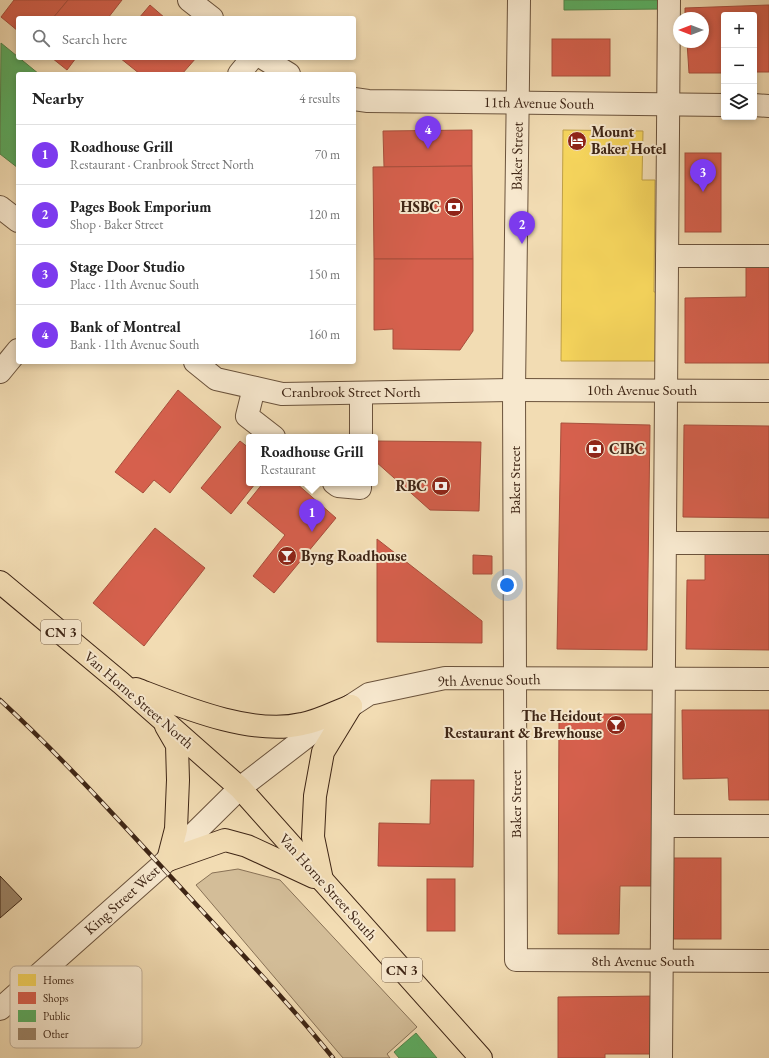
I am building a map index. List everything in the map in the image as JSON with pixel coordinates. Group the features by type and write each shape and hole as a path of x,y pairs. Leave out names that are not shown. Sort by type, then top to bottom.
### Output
{"highway":[{"name":"Van Horne Street North","path":"0,582 121,683 240,788"},
{"path":"121,683 181,707 229,721 270,727 302,724 351,706"},
{"path":"323,881 313,837 315,796 323,752 351,706"},
{"path":"161,718 177,745 178,780 176,829 168,860"},
{"name":"Van Horne Street South","path":"240,788 481,1058"},
{"path":"168,860 225,840 247,846 323,881"}],"street":[{"path":"189,0 209,16"},
{"name":"Baker Street","path":"516,960 514,390 519,0"},
{"path":"661,1058 669,0"},
{"path":"241,72 250,60"},
{"path":"266,60 286,72"},
{"name":"11th Avenue South","path":"356,99 368,101 721,105"},
{"path":"757,106 769,106"},
{"path":"0,207 16,219"},
{"path":"667,256 769,256"},
{"path":"0,372 16,352"},
{"name":"Cranbrook Street North","path":"197,364 216,379 282,394 514,390"},
{"path":"254,388 247,416 270,434"},
{"name":"10th Avenue South","path":"514,390 769,391"},
{"path":"361,392 361,434"},
{"path":"338,486 360,488 360,486"},
{"path":"665,542 769,543"},
{"name":"9th Avenue South","path":"240,788 323,724 369,694 445,678 769,679"},
{"name":"King Street West","path":"48,966 168,860 240,788"},
{"path":"663,826 769,826"},
{"name":"8th Avenue South","path":"516,960 769,961"},
{"name":"King Street West","path":"0,1009 10,1000"}],"shaded area":[{"path":"238,869 280,880 417,1027 387,1054 390,1058 343,1058 196,885 212,873"}],"building: Homes":[{"path":"563,130 643,131 642,180 655,180 654,292 666,292 666,361 561,361"}],"building: Shops":[{"path":"14,0 68,0 55,16 16,16 16,29 1,17"},
{"path":"68,0 122,0 110,16 55,16"},
{"path":"150,5 163,16 141,16"},
{"path":"769,5 769,72 757,72 757,12 721,12 721,73 689,73 687,48 709,48 709,12 685,12 685,8"},
{"path":"552,39 610,39 610,76 552,76"},
{"path":"54,60 74,60 67,70"},
{"path":"122,60 194,60 184,72 138,72"},
{"path":"472,130 472,166 384,167 383,131"},
{"path":"685,153 721,153 721,232 685,232"},
{"path":"472,166 473,259 374,259 373,167"},
{"path":"374,259 473,259 473,331 460,350 393,349 393,329 374,330"},
{"path":"746,261 769,261 769,363 685,363 685,298 746,297"},
{"path":"178,390 221,427 170,493 154,480 143,493 115,472"},
{"path":"561,423 650,425 647,650 557,649"},
{"path":"684,425 769,426 769,518 683,517"},
{"path":"240,441 246,446 246,486 253,486 231,514 201,488"},
{"name":"RBC","path":"378,441 481,442 479,511 430,510 378,464"},
{"name":"Byng Roadhouse","path":"261,486 299,486 336,518 274,593 253,576 285,535 247,503"},
{"path":"155,528 205,568 144,646 93,603"},
{"path":"377,539 482,621 482,643 377,642"},
{"path":"705,550 769,551 769,650 686,649 687,580 705,580"},
{"path":"473,555 492,556 492,574 473,574"},
{"path":"682,710 769,710 769,800 729,800 728,778 683,779"},
{"path":"559,714 653,714 653,886 620,886 619,934 558,934"},
{"path":"431,780 474,780 473,867 378,866 379,823 430,824"},
{"path":"673,858 721,858 721,939 673,939"},
{"path":"427,879 455,879 455,931 427,931"},
{"path":"660,996 659,1054 605,1054 605,1058 558,1058 558,997"}],"building: Public":[{"path":"564,0 664,0 664,9 564,10"},
{"path":"1,43 16,55 16,60 22,60 37,72 16,72 16,166 0,154"},
{"path":"416,1033 437,1058 399,1058 394,1052"}],"building: Other":[{"path":"0,876 22,899 0,918"}],"railway":[{"path":"0,700 47,745 115,817 278,993 333,1058"}],"place":[{"name":"Mount Baker Hotel","path":"577,141"},
{"name":"Bank of Montreal","path":"428,149"},
{"name":"Stage Door Studio","path":"703,192"},
{"name":"HSBC","path":"454,207"},
{"name":"Pages Book Emporium","path":"522,244"},
{"name":"CIBC","path":"595,449"},
{"name":"RBC","path":"441,486"},
{"name":"Roadhouse Grill","path":"312,532"},
{"name":"Byng Roadhouse","path":"287,556"},
{"name":"The Heidout Restaurant & Brewhouse","path":"616,725"}]}
